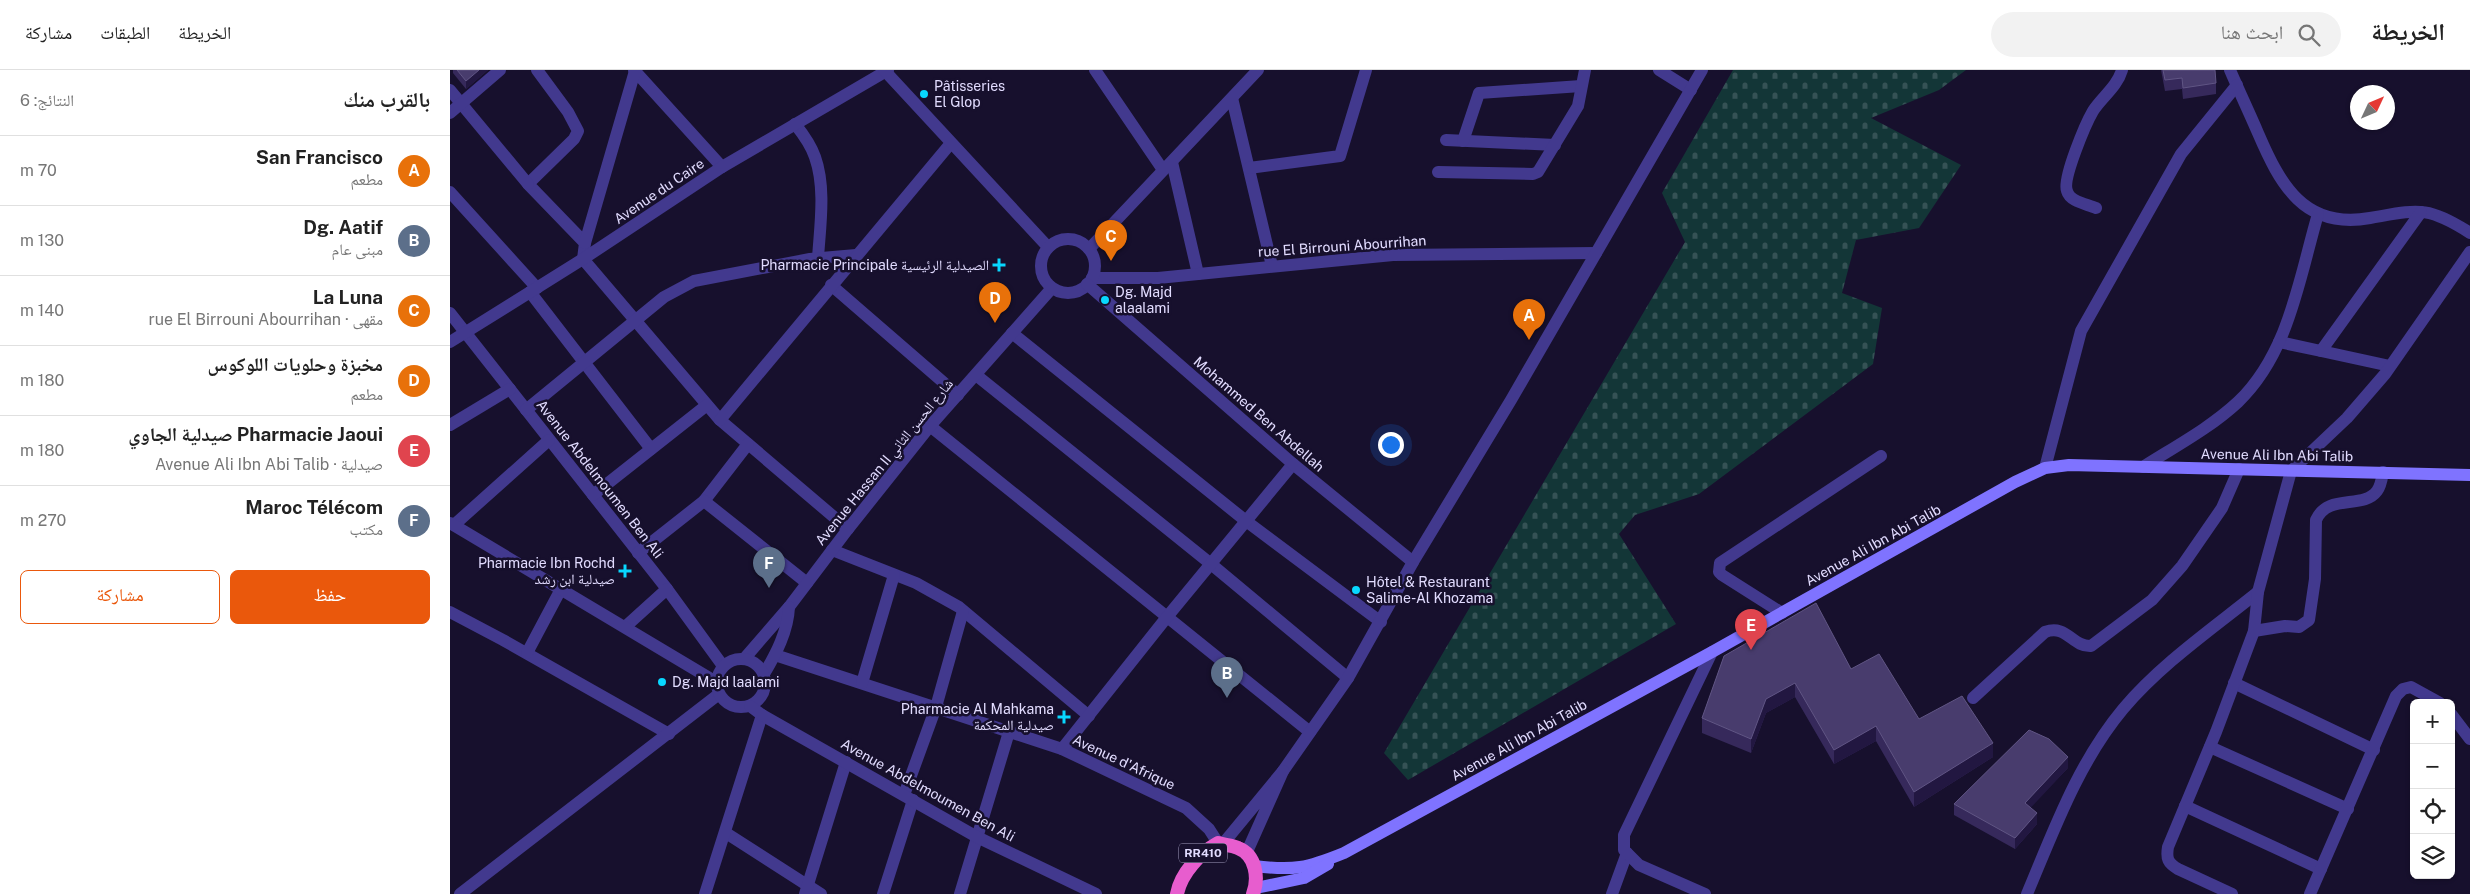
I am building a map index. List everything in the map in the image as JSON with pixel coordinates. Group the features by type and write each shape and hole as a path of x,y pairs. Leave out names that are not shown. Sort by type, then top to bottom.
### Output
{"highway":[{"name":"RR410","path":"1177,894 1185,875 1200,856 1220,844 1239,848 1246,854 1254,866 1254,891"}],"main road":[{"name":"Avenue Ali Ibn Abi Talib","path":"1344,853 1712,652 2015,482 2045,468 2069,465 2143,466 2470,475"},
{"name":"RR410","path":"1254,866 1292,869 1318,863 1344,853"},
{"name":"RR410","path":"1254,891 1304,878 1318,872 1344,853"}],"street":[{"path":"450,113 500,70"},
{"path":"528,184 574,139 578,131 568,112 537,70"},
{"path":"1095,70 1167,166 1198,274"},
{"path":"1089,249 1258,70"},
{"path":"1249,168 1340,156 1366,70"},
{"path":"1438,172 1533,174 1542,166 1578,106 1585,70"},
{"path":"1660,70 1691,90"},
{"path":"1220,844 1283,771 1348,678 1413,562 1702,70"},
{"path":"2096,208 2073,199 2067,192 2066,186 2072,161 2085,128 2094,110 2120,78 2122,70"},
{"path":"2230,70 2275,172 2290,191 2318,214 2343,220 2361,220 2397,212 2421,212 2437,214 2470,233"},
{"path":"635,71 722,167"},
{"path":"635,71 585,243 583,259 720,420 848,529"},
{"path":"886,71 1048,247"},
{"name":"Avenue du Caire","path":"450,342 583,259 722,167 886,71"},
{"path":"2045,468 2081,331 2103,288 2181,154 2237,85"},
{"path":"1463,141 1479,93 1582,86"},
{"path":"450,90 528,184 585,243"},
{"path":"1232,98 1272,266"},
{"path":"796,124 815,157 818,171 821,214 818,258"},
{"path":"1446,140 1555,145"},
{"path":"720,420 951,143"},
{"path":"450,192 534,290 585,363 651,449"},
{"path":"2321,351 2421,212"},
{"path":"2143,466 2213,423 2239,401 2258,378 2280,342 2288,322 2318,214"},
{"path":"1069,238 1083,243 1089,249 1095,263 1090,281 1081,289 1066,293 1052,288 1046,282 1040,268 1043,253 1054,242 1069,238"},
{"path":"2232,894 2178,869 2170,864 2166,858 2168,847 2210,747 2254,630 2258,592 2291,470 2347,418 2390,366 2470,252"},
{"name":"rue El Birrouni Abourrihan","path":"1090,281 1158,278 1393,255 1596,253"},
{"path":"526,410 664,297 694,281 818,258 856,256"},
{"name":"Mohammed Ben Abdellah","path":"1090,281 1293,464 1413,562"},
{"path":"831,285 958,394"},
{"name":"Avenue Hassan II شارع الحسن الثاني","path":"744,658 789,607 930,426 1052,288"},
{"name":"Avenue Abdelmoumen Ben Ali","path":"450,313 667,589 723,666"},
{"path":"1012,333 1246,521 1381,622"},
{"path":"2280,342 2390,366"},
{"path":"976,376 1212,564 1348,678"},
{"path":"450,425 510,390"},
{"path":"593,495 707,405"},
{"path":"930,426 1310,732"},
{"path":"452,524 549,440"},
{"path":"638,553 704,502 748,444"},
{"path":"1782,613 1718,572 1720,563 1881,456"},
{"path":"1062,749 1167,617 1293,464"},
{"path":"1974,698 2045,632 2054,628 2062,631 2083,646 2091,646 2152,600 2182,566 2222,508 2239,469"},
{"path":"2254,630 2285,626 2299,628 2310,620 2315,578 2316,520 2318,514 2328,506 2370,497 2378,490 2383,472"},
{"path":"704,502 807,583"},
{"name":"Avenue Abdelmoumen Ben Ali","path":"452,524 625,627 717,688 732,706 750,706 762,715 977,837 1096,894"},
{"path":"832,550 894,574 944,598 963,611 1089,716"},
{"path":"862,683 894,574"},
{"path":"527,653 561,589"},
{"path":"625,627 667,589"},
{"path":"2027,894 2062,808 2098,744 2123,709 2156,676 2258,592"},
{"path":"750,706 763,693 764,674 775,655 787,624 789,607"},
{"path":"883,894 908,797 963,611"},
{"path":"450,612 527,653 669,734"},
{"path":"1705,894 1639,865 1624,850 1624,835 1712,652"},
{"name":"Avenue d'Afrique","path":"775,655 1062,749 1186,808 1210,828 1220,844"},
{"path":"460,894 669,734 717,688 723,666 736,659 744,658 756,664 764,674"},
{"path":"2234,683 2374,750"},
{"path":"2310,894 2396,696 2403,690 2411,687 2433,699"},
{"path":"705,894 726,833 762,715"},
{"path":"2455,719 2470,739"},
{"path":"960,894 1009,732"},
{"path":"2210,747 2348,809"},
{"path":"807,890 846,762"},
{"path":"1246,854 1283,771"},
{"path":"2185,806 2321,869"},
{"path":"726,833 807,890 821,894"},
{"path":"1612,894 1628,853"}],"green space":[{"path":"1733,70 1966,70 1939,90 1871,118 1961,165 1919,228 1856,240 1842,293 1882,308 1873,364 1699,494 1635,515 1619,534 1676,624 1408,780 1384,753 1685,242 1662,193"}],"building":[{"path":"457,70 479,70 466,81"},
{"path":"2163,70 2215,70 2216,83 2183,88 2182,78 2165,80"},
{"path":"1816,603 1851,669 1879,654 1919,719 1962,696 1993,743 1914,792 1876,726 1834,750 1795,683 1766,699 1751,739 1702,718 1724,656"},
{"path":"2029,730 2049,739 2068,757 2025,803 2037,813 2015,838 1954,804"}],"place":[{"name":"Pâtisseries El Glop","path":"924,94"},
{"name":"La Luna","path":"1111,261"},
{"name":"Pharmacie Principale الصيدلية الرئيسية","path":"999,265"},
{"name":"Dg. Majd alaalami","path":"1105,300"},
{"name":"مخبزة وحلويات اللوكوس","path":"995,323"},
{"name":"San Francisco","path":"1529,340"},
{"name":"Pharmacie Ibn Rochd صيدلية ابن رشد","path":"625,571"},
{"name":"Maroc Télécom","path":"769,588"},
{"name":"Hôtel & Restaurant Salime-Al Khozama","path":"1356,590"},
{"name":"Pharmacie Jaoui صيدلية الجاوي","path":"1751,650"},
{"name":"Dg. Majd laalami","path":"662,682"},
{"name":"Dg. Aatif","path":"1227,698"},
{"name":"Pharmacie Al Mahkama صيدلية المحكمة","path":"1064,717"}]}
